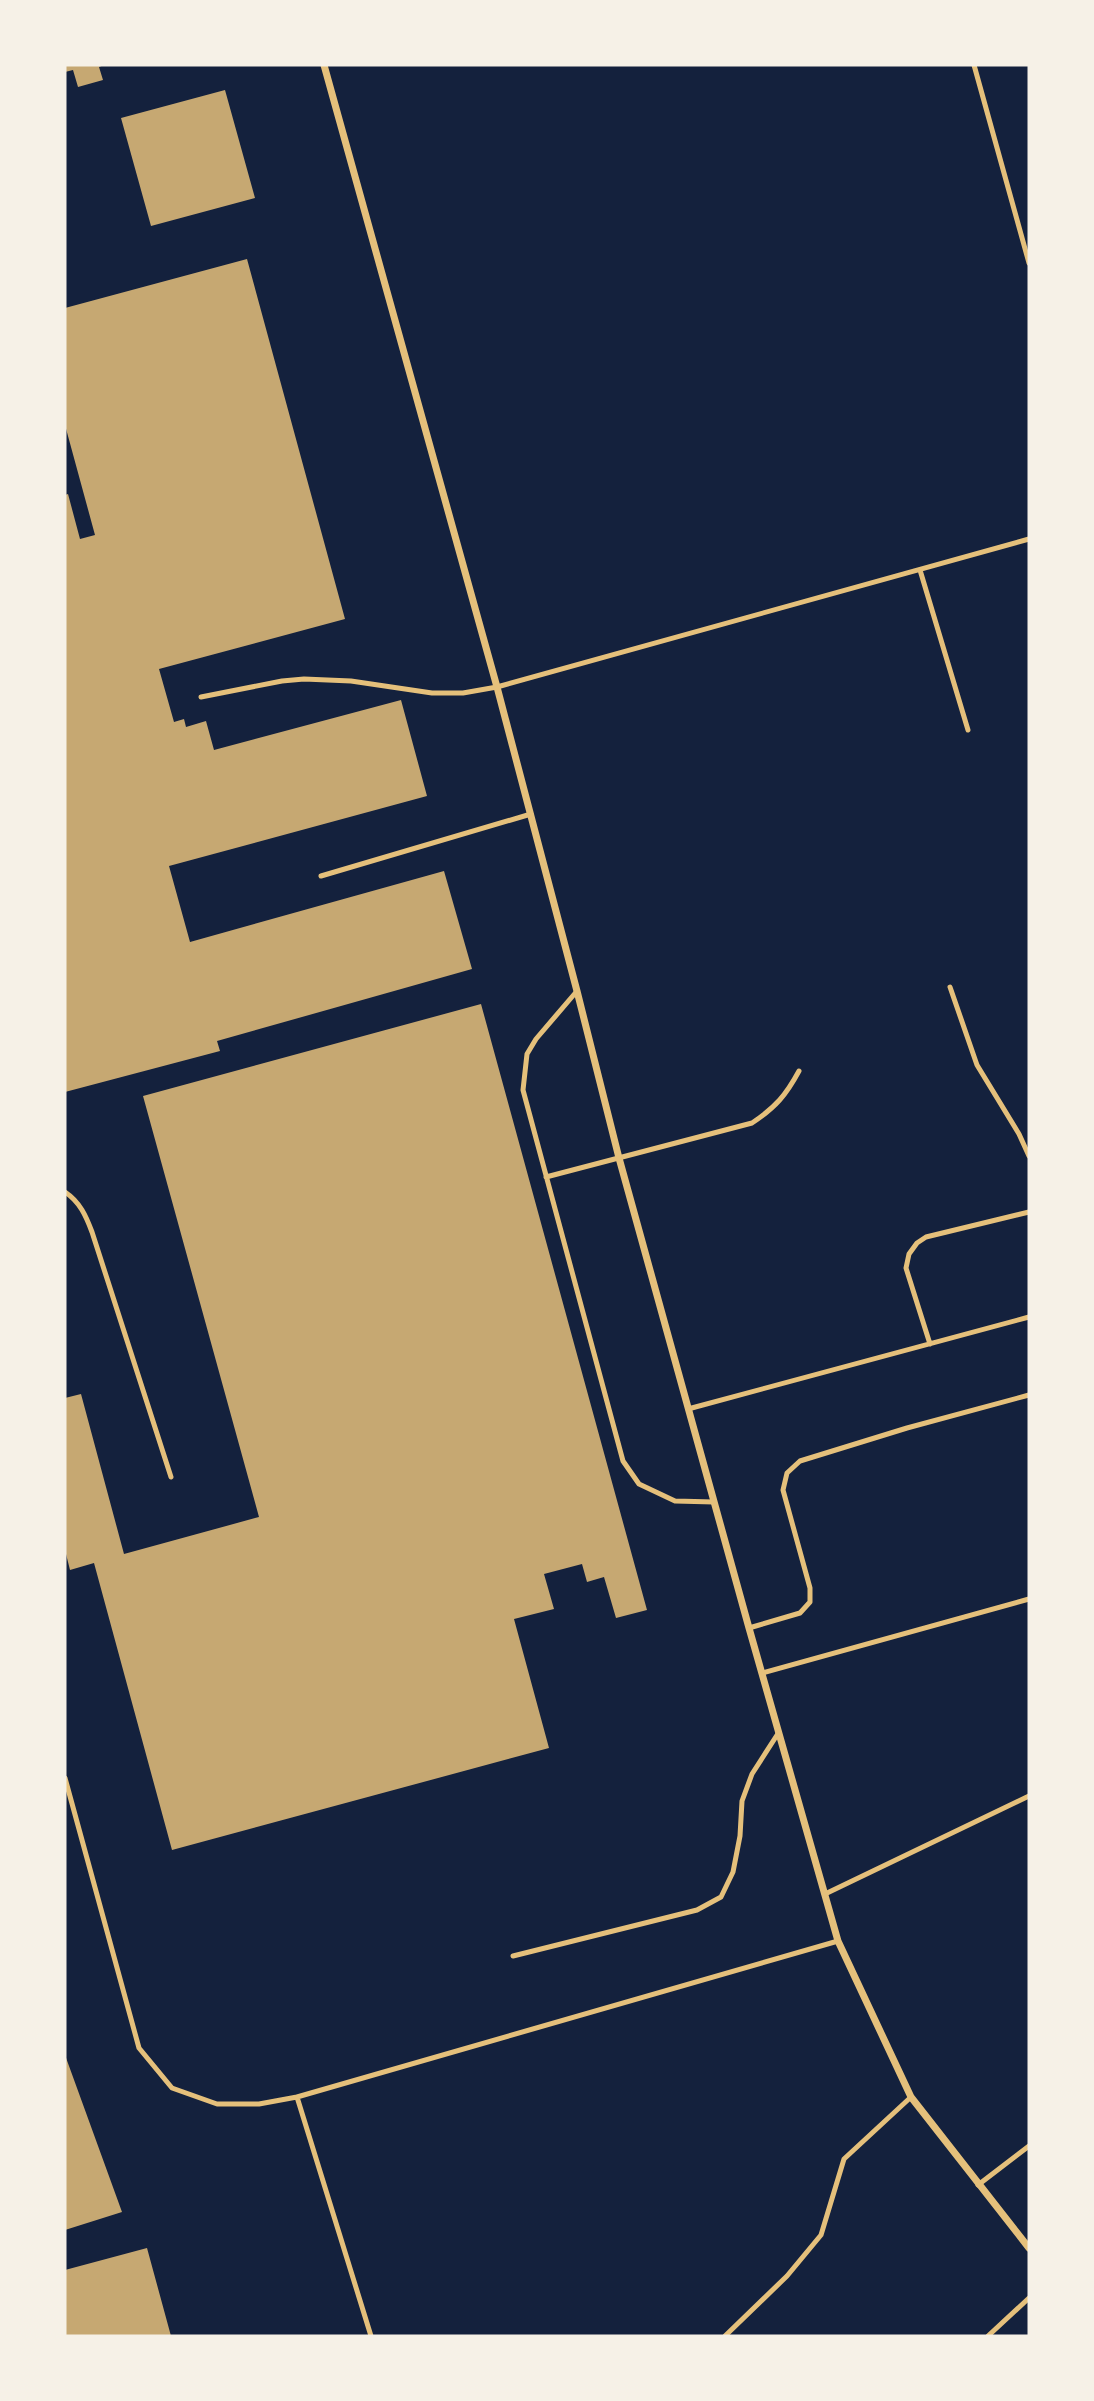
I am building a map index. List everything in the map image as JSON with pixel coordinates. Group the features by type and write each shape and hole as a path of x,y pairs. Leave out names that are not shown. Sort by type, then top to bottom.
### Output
{"street":[{"path":"324,65 497,687 619,1158 838,1941 911,2097 1029,2248"}],"lane":[{"path":"974,65 1029,263"},
{"path":"201,697 304,679 351,681 432,693 463,693 497,687 1029,539"},
{"path":"920,570 968,730"},
{"path":"321,876 531,814"},
{"path":"950,987 977,1065 1019,1134 1029,1156"},
{"path":"577,990 536,1039 527,1054 523,1090 546,1178 623,1461 639,1485 663,1496 675,1501 714,1502"},
{"path":"546,1178 752,1123 771,1111 799,1071"},
{"path":"65,1192 83,1210 92,1232 171,1477"},
{"path":"930,1344 906,1268 909,1254 917,1243 926,1237 1029,1212"},
{"path":"688,1409 1029,1317"},
{"path":"749,1628 800,1613 810,1602 810,1588 783,1490 787,1473 800,1461 1029,1395"},
{"path":"762,1673 1029,1599"},
{"path":"513,1956 697,1910 721,1897 733,1871 740,1836 742,1801 752,1774 779,1732"},
{"path":"65,1778 139,2048 172,2088 217,2104 259,2104 297,2097 838,1941"},
{"path":"825,1894 1029,1796"},
{"path":"297,2097 371,2336"},
{"path":"725,2336 787,2276 821,2235 844,2159 911,2097"},
{"path":"978,2185 1029,2146"},
{"path":"988,2336 1029,2298"}],"building":[{"path":"65,65 104,65 99,67 103,80 78,87 73,70 65,72"},
{"path":"225,90 255,198 151,226 121,118"},
{"path":"247,259 345,619 159,669 174,722 184,719 186,727 206,721 214,750 401,700 427,796 169,866 190,942 444,871 472,969 217,1041 220,1051 65,1092 65,495 68,494 80,539 95,535 65,425 65,308"},
{"path":"481,1004 647,1610 616,1618 604,1577 587,1582 582,1564 544,1574 554,1609 514,1619 549,1748 172,1850 94,1563 70,1570 65,1550 65,1398 81,1394 124,1554 259,1517 143,1096"},
{"path":"65,2055 122,2212 65,2230"},
{"path":"147,2248 171,2336 65,2336 65,2270"}]}
